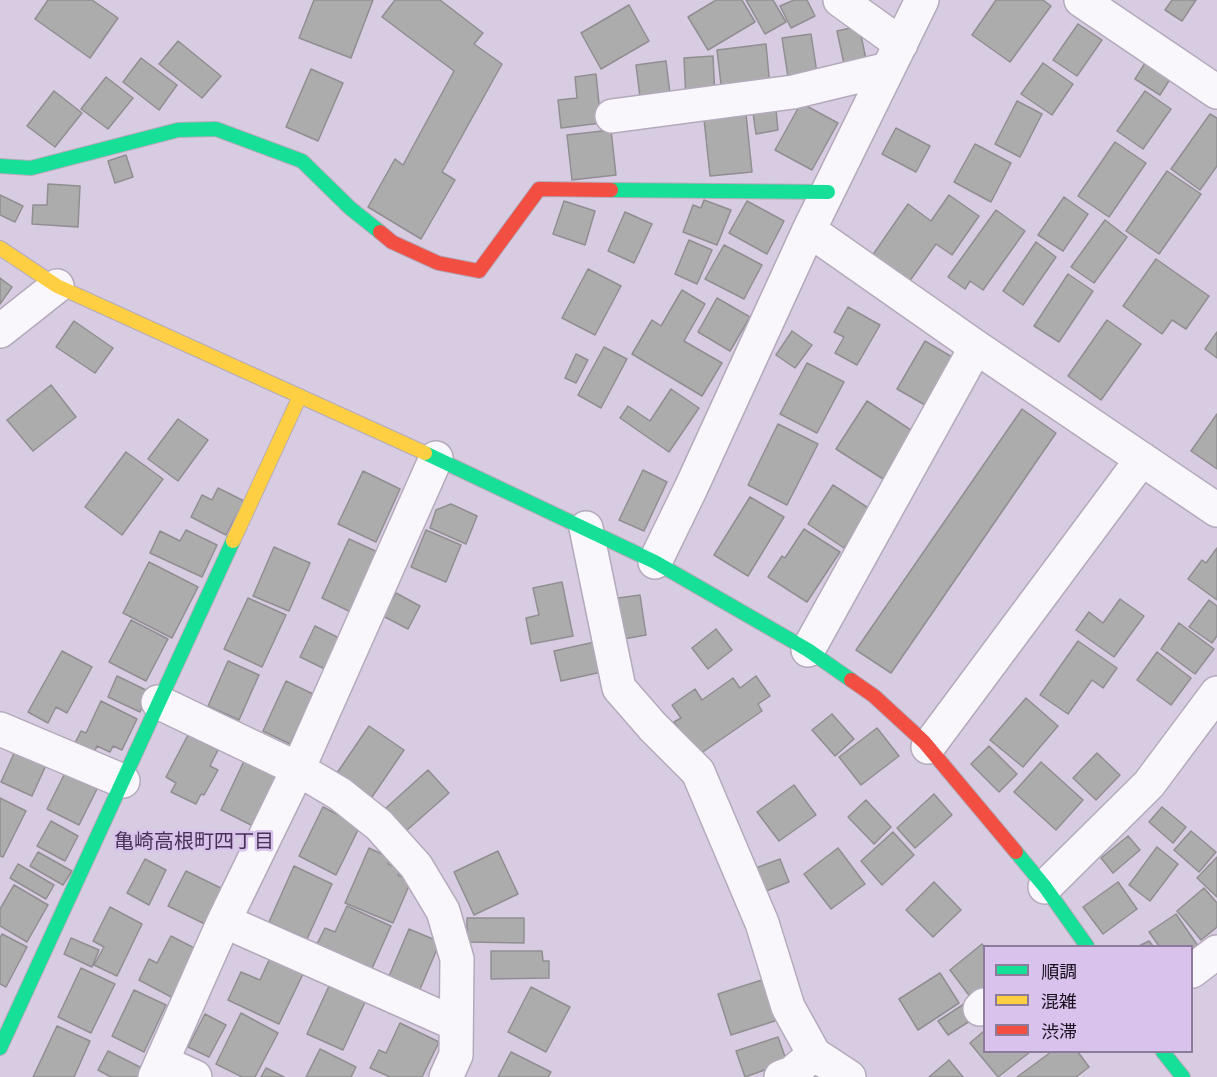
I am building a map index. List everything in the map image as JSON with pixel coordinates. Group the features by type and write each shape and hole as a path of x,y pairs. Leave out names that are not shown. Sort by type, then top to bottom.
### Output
{"street":[{"path":"840,0 894,56"},
{"path":"655,562 809,230 922,0"},
{"path":"1081,0 1217,92"},
{"path":"612,116 793,92 894,56"},
{"path":"0,166 31,168 178,130 216,129 302,161 350,208 392,242 438,263 479,271 539,189 828,192"},
{"path":"809,230 976,347 1217,510"},
{"path":"0,248 57,286 436,458 655,562 808,650 874,696 928,747 1045,887 1078,943"},
{"path":"0,331 57,286"},
{"path":"808,650 976,347"},
{"path":"0,1048 300,396"},
{"path":"195,1077 159,1069 224,921 298,769 436,458"},
{"path":"928,747 1142,459"},
{"path":"585,528 619,687 653,727 698,772 762,923 788,1006 814,1054 849,1077"},
{"path":"1045,887 1149,784 1217,693"},
{"path":"158,702 298,769 340,794 379,825 416,866 443,911 457,959 456,1055 446,1077"},
{"path":"0,729 123,781"},
{"path":"224,921 456,1024"},
{"path":"1193,970 1217,952"},
{"path":"1164,1053 1183,1077"},
{"path":"781,1077 792,1073 814,1054"}],"building":[{"path":"48,0 92,0 118,18 90,58 35,19"},
{"path":"314,0 373,0 351,58 299,38"},
{"path":"395,0 440,0 483,33 474,44 502,64 442,172 455,180 421,239 368,207 395,159 403,165 454,71 382,17"},
{"path":"716,0 742,0 755,22 708,50 688,17"},
{"path":"746,0 773,0 786,22 765,34"},
{"path":"794,0 807,0 815,16 791,28 780,6"},
{"path":"996,0 1043,0 1051,6 1010,62 972,35"},
{"path":"1172,0 1196,0 1182,21 1165,10"},
{"path":"629,5 649,41 601,69 581,33"},
{"path":"1078,24 1102,40 1077,76 1053,60"},
{"path":"859,26 866,59 844,64 837,31"},
{"path":"811,34 817,73 788,77 782,38"},
{"path":"178,41 221,76 202,98 159,64"},
{"path":"766,44 770,87 722,93 717,50"},
{"path":"713,56 715,98 686,100 684,58"},
{"path":"141,58 177,85 159,110 123,82"},
{"path":"1147,60 1172,76 1160,95 1135,79"},
{"path":"666,61 671,102 641,105 636,65"},
{"path":"1043,63 1073,84 1052,115 1021,94"},
{"path":"311,69 343,83 318,141 286,127"},
{"path":"596,74 601,123 561,128 558,100 577,98 575,77"},
{"path":"106,77 133,98 108,129 81,109"},
{"path":"54,91 82,113 55,147 27,126"},
{"path":"1145,91 1171,109 1143,149 1117,131"},
{"path":"1017,101 1042,114 1020,157 995,144"},
{"path":"801,103 838,123 812,170 775,150"},
{"path":"776,110 778,130 756,134 753,113"},
{"path":"746,114 752,172 710,176 704,119"},
{"path":"1210,114 1217,118 1217,166 1200,190 1171,169"},
{"path":"896,128 930,146 916,172 882,154"},
{"path":"611,130 616,175 572,180 567,135"},
{"path":"1115,142 1146,163 1109,217 1078,196"},
{"path":"975,144 1011,163 991,202 954,182"},
{"path":"126,155 133,177 115,183 108,161"},
{"path":"1167,171 1201,194 1159,254 1126,231"},
{"path":"48,184 80,186 78,227 32,224 33,205 47,205"},
{"path":"0,195 23,206 15,222 0,215"},
{"path":"949,195 979,216 952,255 936,244 909,282 872,256 908,204 931,221"},
{"path":"1064,197 1088,214 1063,251 1038,235"},
{"path":"704,200 731,210 717,245 683,232 693,205 701,208"},
{"path":"564,201 595,211 585,245 553,234"},
{"path":"747,201 784,221 767,254 729,233"},
{"path":"996,210 1025,231 983,290 970,281 965,289 948,277"},
{"path":"625,212 652,224 634,263 608,251"},
{"path":"1105,220 1127,237 1094,283 1071,267"},
{"path":"689,240 712,250 697,284 675,274"},
{"path":"1036,242 1056,257 1023,305 1003,291"},
{"path":"724,245 762,265 744,299 705,279"},
{"path":"1156,259 1209,296 1186,329 1172,320 1162,334 1123,306"},
{"path":"588,269 621,286 595,335 562,318"},
{"path":"1068,274 1093,291 1059,342 1034,326"},
{"path":"0,278 12,287 0,304"},
{"path":"682,290 705,304 684,341 722,363 702,396 632,354 652,320 661,326"},
{"path":"717,298 750,317 730,351 698,332"},
{"path":"848,307 880,325 857,365 835,353 844,337 834,332"},
{"path":"1107,320 1141,344 1101,400 1068,376"},
{"path":"74,321 113,348 95,373 56,347"},
{"path":"792,331 812,345 795,368 776,355"},
{"path":"1217,332 1217,358 1205,349"},
{"path":"925,341 952,357 925,405 897,389"},
{"path":"604,347 627,359 601,408 578,395"},
{"path":"576,354 588,360 576,383 565,378"},
{"path":"807,363 844,382 817,433 780,414"},
{"path":"51,385 76,417 33,451 7,420"},
{"path":"671,389 699,408 669,452 620,418 628,406 650,421"},
{"path":"867,401 914,432 883,479 836,449"},
{"path":"1022,409 1056,433 891,673 856,650"},
{"path":"1217,414 1217,469 1191,451"},
{"path":"178,419 208,440 178,481 148,459"},
{"path":"778,424 818,444 787,505 748,485"},
{"path":"126,452 163,479 122,535 85,507"},
{"path":"643,470 667,482 644,531 619,520"},
{"path":"363,471 400,489 376,542 338,524"},
{"path":"833,485 870,509 844,548 808,524"},
{"path":"218,488 244,501 226,535 191,517 202,495 212,500"},
{"path":"750,497 784,517 748,576 714,555"},
{"path":"451,504 477,516 466,544 430,528 436,510"},
{"path":"804,529 840,552 807,602 768,577 782,556 785,558"},
{"path":"186,530 217,545 202,577 150,553 160,531 180,541"},
{"path":"426,530 461,545 446,582 411,567"},
{"path":"349,539 382,554 355,614 322,598"},
{"path":"274,547 310,563 289,611 253,596"},
{"path":"1217,548 1217,600 1188,579 1202,560 1206,563"},
{"path":"149,562 198,587 172,638 123,613"},
{"path":"562,582 573,636 531,644 526,618 539,615 533,588"},
{"path":"396,593 420,606 408,629 383,616"},
{"path":"640,595 646,635 618,640 611,599"},
{"path":"248,598 286,615 262,667 224,649"},
{"path":"1120,599 1144,616 1114,657 1076,630 1089,612 1103,623"},
{"path":"1209,600 1217,606 1217,636 1212,643 1189,627"},
{"path":"131,620 168,639 146,681 109,662"},
{"path":"1179,623 1214,649 1195,674 1161,649"},
{"path":"315,626 343,640 329,671 300,657"},
{"path":"716,629 732,650 708,669 692,648"},
{"path":"599,641 606,671 561,681 554,651"},
{"path":"1078,641 1117,668 1103,688 1092,680 1068,714 1040,695"},
{"path":"62,651 92,667 67,713 56,707 48,723 28,712"},
{"path":"1157,652 1191,678 1171,705 1137,680"},
{"path":"228,661 259,675 239,720 208,706"},
{"path":"117,676 150,692 140,712 108,697"},
{"path":"756,676 770,696 758,704 762,711 697,756 674,722 681,718 672,705 695,689 702,700 733,678 740,688"},
{"path":"286,681 313,694 290,744 263,731"},
{"path":"1026,698 1058,726 1023,767 990,740"},
{"path":"101,701 137,719 122,750 113,746 110,752 97,746 93,755 74,745 81,731 86,733"},
{"path":"832,714 854,739 835,756 812,730"},
{"path":"369,726 404,750 372,797 337,773"},
{"path":"877,728 899,756 861,785 839,757"},
{"path":"188,735 218,750 210,766 218,770 204,795 201,794 196,804 171,792 176,783 166,777"},
{"path":"989,746 1017,774 999,792 971,764"},
{"path":"16,749 47,763 32,796 1,782"},
{"path":"1097,753 1120,775 1096,800 1073,778"},
{"path":"245,759 278,775 253,826 221,810"},
{"path":"1041,762 1083,800 1056,830 1014,792"},
{"path":"67,769 99,785 79,825 47,809"},
{"path":"428,770 449,793 406,831 386,808"},
{"path":"794,785 816,815 779,841 757,812"},
{"path":"934,794 952,815 915,848 897,828"},
{"path":"0,798 26,811 3,857 0,856"},
{"path":"866,800 891,827 874,844 848,817"},
{"path":"323,807 360,826 336,875 299,856"},
{"path":"1162,807 1186,827 1173,843 1149,822"},
{"path":"51,821 78,836 65,861 37,846"},
{"path":"1191,831 1216,852 1199,872 1174,850"},
{"path":"893,832 914,855 882,885 861,861"},
{"path":"1128,836 1140,850 1113,873 1101,858"},
{"path":"1157,847 1178,864 1150,901 1129,885"},
{"path":"369,848 390,858 388,864 400,869 398,875 411,881 393,923 345,903"},
{"path":"838,848 865,884 831,909 804,874"},
{"path":"498,851 518,894 474,915 454,872"},
{"path":"38,852 72,871 63,885 30,866"},
{"path":"1217,857 1217,897 1197,878"},
{"path":"145,859 166,870 149,905 127,893"},
{"path":"780,859 789,882 761,893 753,869"},
{"path":"18,864 54,885 46,899 10,878"},
{"path":"294,866 332,884 307,939 269,922"},
{"path":"186,871 229,892 211,927 168,906"},
{"path":"934,882 961,910 933,937 906,910"},
{"path":"1118,882 1137,909 1103,934 1083,907"},
{"path":"14,885 48,905 27,942 0,926 0,909"},
{"path":"1204,888 1217,903 1217,927 1201,940 1177,911"},
{"path":"347,906 391,926 370,973 315,948 325,928 335,932"},
{"path":"110,907 142,924 117,976 94,965 104,947 93,941"},
{"path":"1176,914 1198,946 1193,949 1193,945 1158,945 1149,932"},
{"path":"467,918 524,918 524,943 467,942"},
{"path":"409,929 440,942 418,994 387,981"},
{"path":"2,934 27,947 6,987 0,984 0,938"},
{"path":"171,936 202,952 177,1000 139,980 149,959 157,963"},
{"path":"71,938 99,950 92,967 64,954"},
{"path":"982,944 983,988 971,998 950,970"},
{"path":"491,951 542,951 543,961 549,961 549,978 491,979"},
{"path":"270,958 303,974 279,1024 228,1000 241,972 260,980"},
{"path":"81,968 115,984 91,1033 58,1017"},
{"path":"940,973 959,1003 918,1030 899,999"},
{"path":"765,979 778,1020 731,1035 718,994"},
{"path":"329,986 365,1002 343,1050 307,1034"},
{"path":"531,987 570,1007 546,1052 508,1032"},
{"path":"134,990 166,1005 144,1052 112,1036"},
{"path":"964,1004 973,1019 948,1035 938,1021"},
{"path":"241,1013 278,1033 255,1077 242,1077 216,1064"},
{"path":"205,1014 226,1025 209,1057 188,1047"},
{"path":"400,1023 439,1042 422,1077 390,1077 370,1068 379,1050 386,1053"},
{"path":"57,1026 90,1041 74,1077 33,1077"},
{"path":"983,1032 983,1053 1029,1053 998,1077 970,1043"},
{"path":"778,1037 787,1062 745,1077 736,1051"},
{"path":"320,1049 356,1067 351,1077 306,1077"},
{"path":"108,1051 150,1072 148,1077 111,1077 98,1070"},
{"path":"511,1052 551,1072 548,1077 498,1077"},
{"path":"1050,1053 1079,1053 1089,1067 1076,1077 1017,1077"},
{"path":"949,1060 963,1077 929,1077"},
{"path":"266,1068 284,1077 261,1077"}],"traffic: fast":[{"path":"0,166 31,168 178,130 216,129 302,161 350,208 380,232"},
{"path":"611,190 828,192"},
{"path":"425,453 655,562 808,650 851,680"},
{"path":"0,1048 233,541"},
{"path":"1016,852 1045,887 1086,945"},
{"path":"1164,1053 1183,1077"}],"traffic: slow":[{"path":"0,248 57,286 425,453"},
{"path":"233,541 300,396"}],"traffic: jam":[{"path":"380,232 392,242 438,263 479,271 539,189 611,190"},
{"path":"851,680 874,696 924,742 1016,852"}],"district":[{"name":"亀崎高根町四丁目","path":"194,843"}]}
